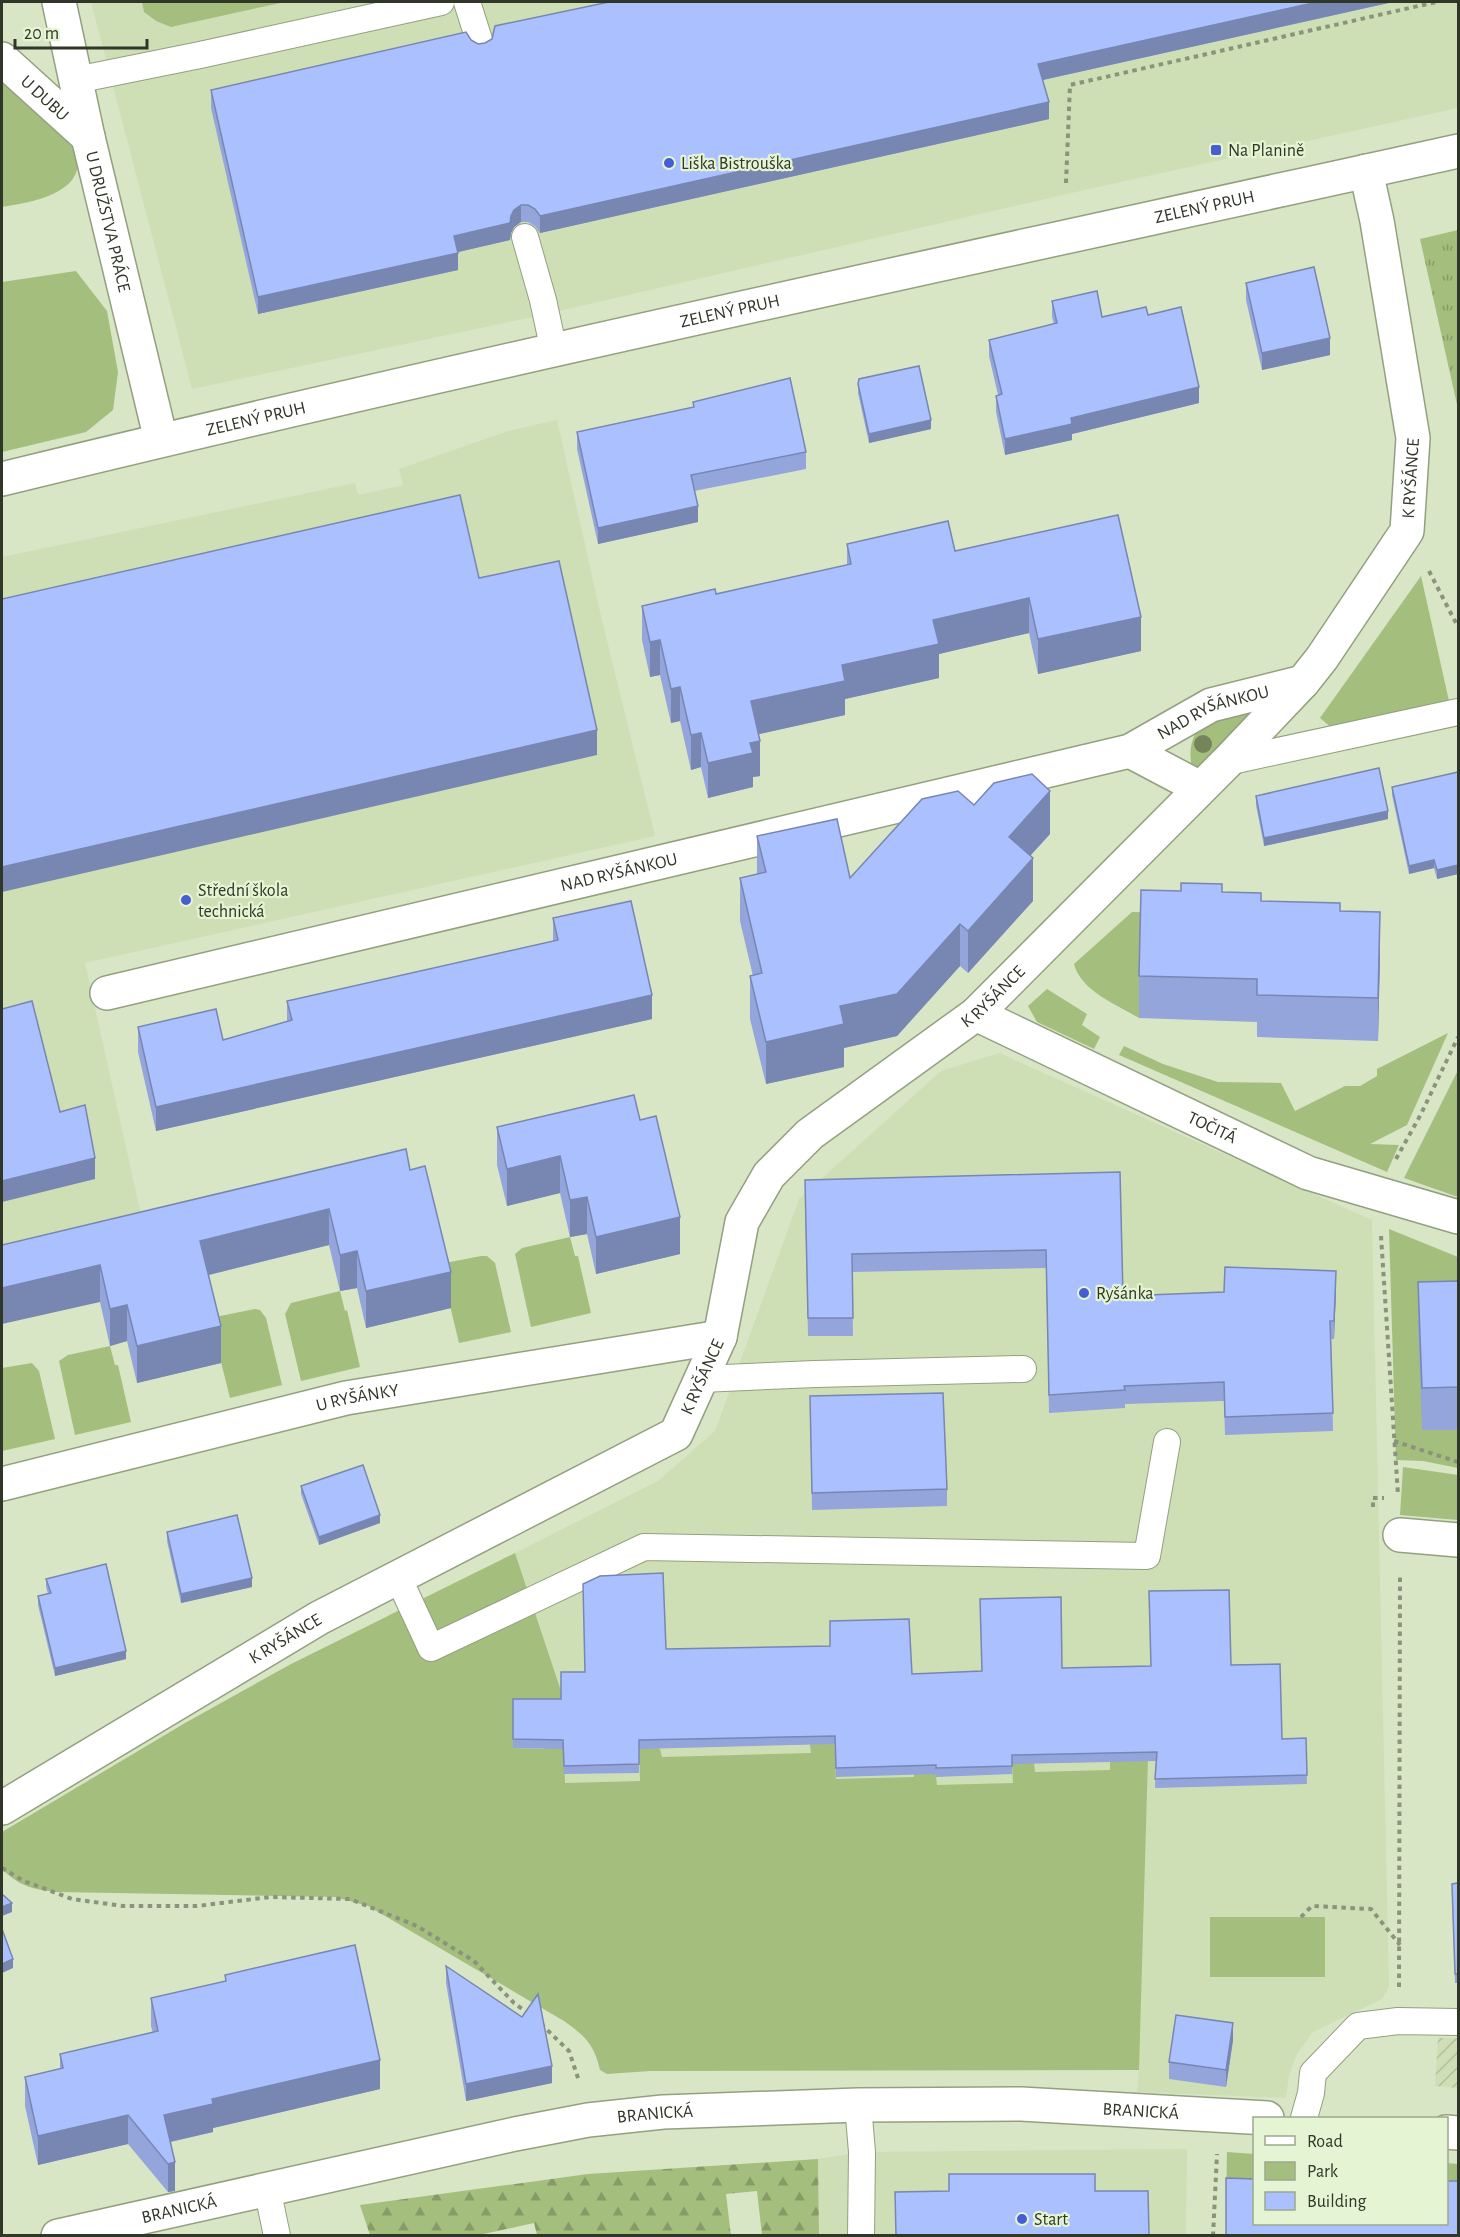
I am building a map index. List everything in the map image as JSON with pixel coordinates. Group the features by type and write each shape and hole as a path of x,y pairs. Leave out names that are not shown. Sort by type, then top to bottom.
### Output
{"street":[{"name":"U DRUŽSTVA PRÁCE","path":"58,2 160,440"},
{"name":"U DUBU","path":"2,59 88,137"},
{"name":"ZELENÝ PRUH","path":"2,479 160,440 1458,150"},
{"name":"K RYŠÁNCE","path":"2,1808 319,1617 676,1434 720,1337 742,1222 769,1175 810,1134 976,1014 1227,762 1303,682 1322,658 1407,531 1413,438 1377,221 1366,171"},
{"name":"NAD RYŠÁNKOU","path":"107,993 1130,751 1211,705 1303,682"},
{"name":"NAD RYŠÁNKOU","path":"1130,751 1200,788"},
{"name":"TOČITÁ","path":"976,1014 1308,1173 1458,1217"},
{"name":"U RYŠÁNKY","path":"2,1484 346,1398 720,1337"},
{"path":"1400,1535 1458,1540"},
{"name":"BRANICKÁ","path":"58,2235 588,2120 663,2112 858,2105 1021,2104 1253,2117"}],"lane":[{"path":"467,2 481,46"},
{"path":"76,80 200,55 430,3"},
{"path":"525,237 543,300 554,351"},
{"path":"1227,762 1458,712"},
{"path":"701,1379 1023,1369"},
{"path":"398,1577 431,1648 644,1547 1147,1556 1167,1442"},
{"path":"1304,2117 1311,2093 1313,2073 1358,2026 1398,2021 1458,2022"},
{"path":"858,2105 862,2152 861,2235"},
{"path":"267,2188 277,2235"}],"path":[{"path":"1066,183 1070,85 1436,2"},
{"path":"1407,531 1458,627"},
{"path":"1300,1917 1312,1906 1371,1909 1401,1946 1400,1535 1373,1535 1373,1498 1398,1498 1378,1192 1421,1114 1458,1037"},
{"path":"1394,1441 1458,1462"},
{"path":"2,1868 24,1881 72,1899 123,1906 197,1906 270,1897 350,1899 417,1926 474,1962 514,2003 531,2015"},
{"path":"539,2021 568,2051 586,2099 588,2120"},
{"path":"1213,2235 1218,2115"}],"shaded area":[{"path":"91,2 1458,2 1458,108 1089,189 533,317 192,389"},
{"name":"Střední škola technická","path":"557,420 601,616 655,836 85,963 142,1219 2,1281 2,557 355,483 358,495 403,485 399,469 508,431"},
{"path":"999,1053 1372,1220 1389,1987 1382,1999 1313,2032 1297,2054 1289,2075 1286,2098 1137,2092 1139,2070 476,1788 388,1615 658,1481 715,1431 799,1199 941,1071"},
{"path":"1438,2038 1458,2038 1458,2088 1435,2086"},
{"path":"1187,2149 1186,2235 819,2235 818,2159 862,2152"}],"green space":[{"path":"142,2 285,2 171,27 156,21 144,12"},
{"path":"2,64 77,150 78,164 69,184 59,191 36,200 2,207"},
{"path":"1458,230 1458,409 1420,239"},
{"path":"76,271 107,311 118,372 113,410 86,432 2,452 2,282"},
{"path":"1421,576 1449,701 1427,706 1425,718 1345,739 1320,718"},
{"path":"1261,712 1193,773 1191,746 1202,722 1223,716"},
{"path":"1132,912 1182,913 1139,1018 1100,996 1084,982 1074,964"},
{"path":"1047,989 1087,1014 1082,1025 1100,1037 1094,1049 1037,1022 1028,1006"},
{"path":"1448,1033 1407,1125 1370,1144 1399,1145 1387,1172 1119,1055 1124,1046 1163,1064 1218,1082 1281,1083 1295,1111 1345,1086 1360,1086 1377,1076 1377,1069"},
{"path":"1458,1070 1458,1197 1404,1178"},
{"path":"1389,1229 1458,1257 1458,1323 1422,1430 1458,1430 1458,1468 1423,1461 1396,1460"},
{"path":"570,1237 575,1256 578,1256 591,1313 531,1327 515,1254 522,1248"},
{"path":"487,1256 495,1263 511,1332 459,1343 440,1264"},
{"path":"340,1291 345,1311 347,1310 360,1367 301,1381 285,1314 291,1303"},
{"path":"260,1310 266,1318 282,1385 230,1398 210,1318"},
{"path":"110,1346 115,1365 118,1365 131,1422 75,1435 59,1361 68,1355"},
{"path":"32,1363 39,1371 55,1439 2,1451 2,1368"},
{"path":"1403,1467 1458,1475 1458,1520 1400,1515"},
{"path":"515,1553 562,1694 561,1708 513,1748 543,1749 563,1727 565,1783 640,1781 639,1742 660,1749 662,1757 811,1753 810,1745 833,1707 836,1779 914,1777 912,1732 959,1699 936,1777 937,1785 1013,1783 1011,1744 1034,1763 1035,1772 1110,1770 1110,1759 1148,1757 1139,2070 650,2071 607,2074 600,2070 595,2053 588,2041 564,2021 368,1906 335,1897 57,1892 27,1886 2,1869 2,1832 185,1723 291,1664"},
{"path":"1210,1917 1325,1917 1325,1977 1210,1977"},
{"path":"1227,2152 1253,2154 1253,2203 1226,2203"},
{"path":"818,2159 819,2235 762,2235 757,2191 726,2194 731,2236 537,2235 534,2223 479,2235 370,2235 360,2205 588,2174"},
{"path":"1448,2163 1458,2164 1458,2206 1448,2206"}],"building":[{"path":"609,2 1317,2 1038,64 1049,102 540,216 535,209 528,205 521,205 514,210 510,223 454,236 458,253 258,297 211,90 466,32 471,40 478,44 485,43 492,39 495,26"},
{"path":"1314,267 1330,338 1262,353 1246,283"},
{"path":"1097,291 1102,317 1146,307 1148,315 1181,307 1199,387 1071,418 1072,424 1005,439 996,396 1002,394 989,340 1057,323 1052,301"},
{"path":"919,366 931,420 869,434 858,384 859,379"},
{"path":"790,378 806,452 691,475 698,506 598,528 577,432 694,407 693,402"},
{"path":"460,495 479,578 559,561 597,730 2,867 2,599"},
{"path":"1118,515 1141,617 1038,639 1029,598 933,620 939,644 842,665 845,681 751,701 760,741 750,743 753,753 708,763 701,733 691,735 680,687 671,689 660,640 650,642 642,606 715,589 716,594 851,564 847,544 948,521 955,551"},
{"path":"1379,768 1388,811 1264,838 1256,796"},
{"path":"1458,772 1458,865 1437,870 1434,860 1409,866 1392,787"},
{"path":"1032,774 1050,791 1009,837 1033,858 968,931 960,924 897,994 840,1006 844,1024 766,1042 750,976 762,973 740,878 766,872 757,836 837,819 850,878 922,799 958,791 974,805 994,783"},
{"path":"1181,883 1222,884 1222,892 1261,893 1261,901 1340,903 1340,911 1380,912 1378,998 1257,995 1257,979 1139,976 1141,890 1181,891"},
{"path":"631,901 652,995 156,1107 138,1027 216,1009 223,1040 292,1020 287,1001 558,940 553,918"},
{"path":"32,1001 60,1112 85,1105 95,1158 2,1181 2,1009"},
{"path":"634,1095 640,1120 656,1116 680,1217 596,1237 587,1197 570,1200 560,1156 507,1169 497,1127"},
{"path":"406,1149 410,1170 425,1166 451,1272 366,1291 357,1251 340,1255 329,1209 200,1241 221,1326 137,1346 127,1305 110,1309 100,1265 2,1288 2,1245"},
{"path":"1120,1172 1123,1296 1224,1292 1225,1267 1336,1271 1334,1321 1330,1321 1333,1413 1225,1417 1224,1382 1124,1386 1125,1390 1049,1395 1046,1250 852,1254 853,1318 808,1318 805,1180"},
{"path":"1458,1281 1458,1387 1422,1388 1418,1282"},
{"path":"943,1393 947,1489 812,1493 810,1396"},
{"path":"363,1465 380,1515 319,1537 301,1486"},
{"path":"237,1515 252,1578 181,1594 167,1532"},
{"path":"106,1564 126,1651 55,1668 38,1596 51,1593 46,1579"},
{"path":"663,1573 666,1649 830,1646 830,1621 909,1619 912,1674 982,1671 980,1599 1061,1597 1062,1668 1151,1666 1149,1591 1229,1590 1231,1665 1280,1664 1282,1739 1306,1738 1307,1775 1155,1779 1157,1752 1012,1755 1012,1766 936,1768 936,1765 836,1768 835,1736 639,1740 639,1764 564,1766 563,1740 513,1739 513,1699 561,1699 561,1672 585,1672 583,1584 600,1576"},
{"path":"1458,1883 1458,1974 1455,1974 1452,1884"},
{"path":"2,1894 12,1903 2,1907"},
{"path":"2,1929 13,1959 2,1964"},
{"path":"355,1945 380,2060 212,2099 213,2104 164,2115 175,2162 168,2164 128,2115 38,2136 25,2077 63,2068 60,2054 158,2031 151,1998 226,1981 225,1975"},
{"path":"446,1966 522,2017 538,1994 552,2066 466,2084"},
{"path":"1176,2015 1233,2023 1226,2070 1169,2062"},
{"name":"Start","path":"949,2174 1095,2174 1095,2191 1148,2191 1149,2235 896,2235 895,2192 949,2191"},
{"path":"1226,2178 1253,2179 1253,2225 1448,2225 1448,2181 1458,2181 1458,2235 1226,2235"}],"place":[{"name":"Na Planině","path":"1216,150"},
{"name":"Liška Bistrouška","path":"669,163"},
{"name":"Střední škola technická","path":"186,900"},
{"name":"Ryšánka","path":"1084,1293"},
{"name":"Start","path":"1022,2219"}]}
